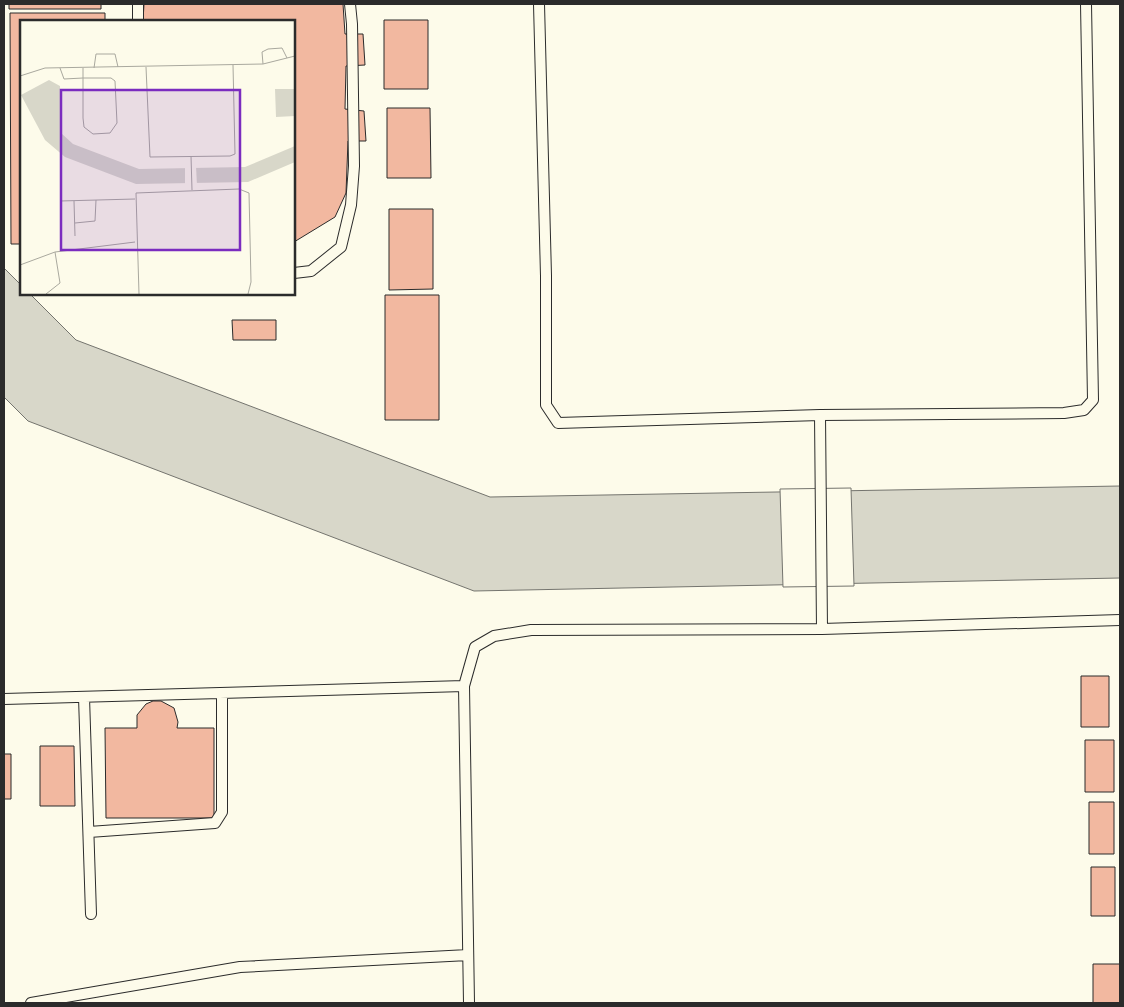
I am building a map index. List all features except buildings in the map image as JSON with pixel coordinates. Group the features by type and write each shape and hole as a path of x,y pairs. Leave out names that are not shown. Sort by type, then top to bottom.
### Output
{"lane":[{"path":"138,4 138,20"},
{"path":"295,273 311,270 341,247 351,206 354,156 350,4"},
{"path":"539,4 546,276 546,405 558,422 820,415 1064,413 1084,410 1093,400 1086,4"},
{"path":"820,415 822,628"},
{"path":"469,1003 464,686 475,647 494,636 540,630 822,628 1120,620"},
{"path":"4,699 464,686"},
{"path":"89,832 215,824 222,812 222,692"},
{"path":"84,697 91,914"},
{"path":"31,1003 240,967 468,955"}],"shaded area":[{"path":"4,268 20,284 20,295 31,295 76,340 490,497 1120,486 1120,578 474,591 28,421 4,397"}],"pier":[{"path":"851,488 854,586 783,587 780,489"}]}
